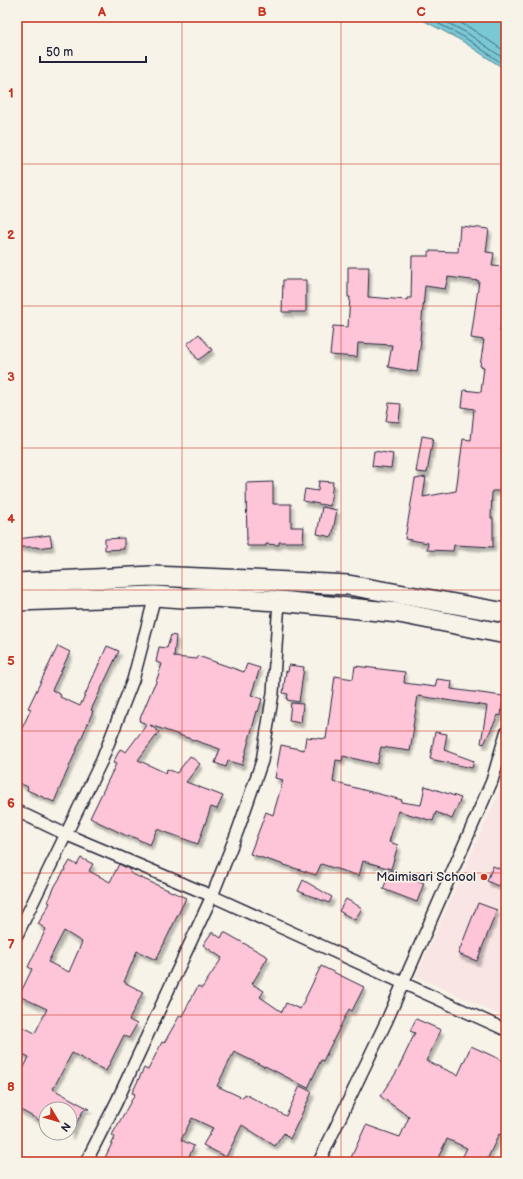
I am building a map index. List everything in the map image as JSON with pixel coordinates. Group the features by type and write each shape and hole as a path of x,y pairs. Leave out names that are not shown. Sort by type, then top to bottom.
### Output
{"highway":[{"path":"17,583 152,576 348,585 506,613"},
{"path":"97,578 98,598"},
{"path":"17,601 155,596 184,598 212,597 279,601 399,613 506,634"}],"street":[{"path":"17,935 102,760 133,680 155,596"},
{"path":"86,1162 119,1096 212,896 238,830 262,761 273,693 279,601"},
{"path":"318,1162 387,1020 492,781 506,733"},
{"path":"17,811 65,834 212,896 506,1030"}],"shaded area":[{"name":"Maimisari School","path":"506,777 506,1018 416,976"}],"water":[{"path":"417,17 506,17 506,70 462,41"}],"building":[{"path":"460,226 489,229 486,252 494,253 492,266 506,267 506,297 500,332 506,332 506,491 492,491 491,518 493,518 493,547 454,545 453,551 427,550 428,543 405,539 415,479 426,477 423,497 456,491 463,439 471,440 474,409 462,407 464,390 481,392 484,367 480,366 484,340 471,338 479,281 448,277 445,289 425,286 417,372 388,367 392,345 358,343 357,357 330,355 333,326 348,327 350,297 348,297 348,267 369,267 368,297 407,300 407,298 411,298 412,256 429,256 429,251 458,252"},
{"path":"283,280 306,280 306,312 282,312"},
{"path":"199,334 212,350 198,360 187,344"},
{"path":"389,403 401,404 399,422 386,421"},
{"path":"422,436 433,438 427,473 416,472"},
{"path":"374,451 393,454 391,468 372,466"},
{"path":"319,481 333,482 330,506 303,501 305,489 318,491"},
{"path":"273,482 273,504 291,504 291,527 304,527 303,542 279,542 279,545 266,544 266,546 247,546 246,483"},
{"path":"322,507 337,510 332,537 317,534"},
{"path":"50,535 52,546 37,548 17,547 17,539"},
{"path":"124,538 124,549 105,550 105,539"},
{"path":"171,635 176,636 174,657 197,659 198,656 244,672 247,664 260,668 251,695 262,699 258,712 257,711 242,765 228,761 226,767 215,763 220,749 150,725 159,732 138,760 166,773 167,769 177,773 190,756 200,764 186,782 223,796 217,809 211,807 198,844 157,829 150,845 129,835 129,837 90,818 116,764 113,763 120,749 126,752 147,724 139,721 155,685 162,664 156,662 159,647 167,648"},
{"path":"58,646 70,652 52,690 61,695 60,697 80,706 107,646 119,651 91,710 93,711 54,802 27,790 28,787 17,782 17,739 31,709 28,708"},
{"path":"289,665 304,667 299,702 287,700 288,694 283,693 286,671 288,672"},
{"path":"355,666 405,672 404,683 435,687 437,679 452,681 451,689 503,696 501,716 498,715 484,744 481,743 487,706 418,696 410,751 381,747 377,764 343,756 342,761 336,760 333,782 402,800 401,802 421,805 425,786 461,798 452,819 436,812 433,821 398,811 389,842 398,845 391,869 363,861 359,876 321,864 316,875 250,854 266,812 273,815 283,780 275,778 281,745 304,750 306,737 326,739 335,676 353,679"},
{"path":"291,703 303,704 301,723 289,721"},
{"path":"435,732 447,734 444,750 474,761 472,768 430,759"},
{"path":"81,858 93,864 89,871 110,882 119,864 131,870 130,873 186,898 156,960 137,951 124,982 143,992 129,1020 137,1024 129,1038 124,1035 106,1071 72,1053 53,1089 75,1101 38,1101 38,1120 17,1108 17,1082 29,1057 17,1051 17,1024 35,1033 47,1009 19,996 32,969 28,967 46,929 38,924 50,903 48,902 55,886 70,861 77,865","holes":["64,931 82,942 69,972 48,962"]},
{"path":"493,866 505,871 498,886 487,881"},
{"path":"391,870 424,883 417,902 383,889"},
{"path":"303,880 332,897 329,903 298,891"},
{"path":"346,899 362,908 355,920 339,911"},
{"path":"478,903 497,910 477,961 458,954"},
{"path":"212,932 221,938 224,932 268,957 252,984 264,991 260,997 282,1012 286,1003 300,1009 321,966 364,987 352,1011 349,1009 323,1061 321,1060 308,1088 234,1052 217,1086 243,1098 245,1094 286,1116 300,1086 312,1092 290,1139 284,1133 275,1146 242,1125 226,1157 203,1145 213,1128 192,1118 181,1140 194,1146 186,1162 103,1162 115,1137 112,1135 135,1094 132,1093 144,1068 148,1070 162,1042 164,1043 180,1015 182,1016 198,986 202,988 222,958 203,945"},
{"path":"416,1019 441,1030 426,1061 458,1075 471,1046 506,1062 506,1124 501,1135 499,1134 486,1162 460,1162 467,1148 447,1139 436,1162 349,1162 366,1125 400,1137 409,1117 380,1096 396,1073 415,1033 410,1031"},
{"path":"78,1103 89,1109 84,1109 78,1120"}],"place":[{"name":"Maimisari School","path":"484,877"}]}
